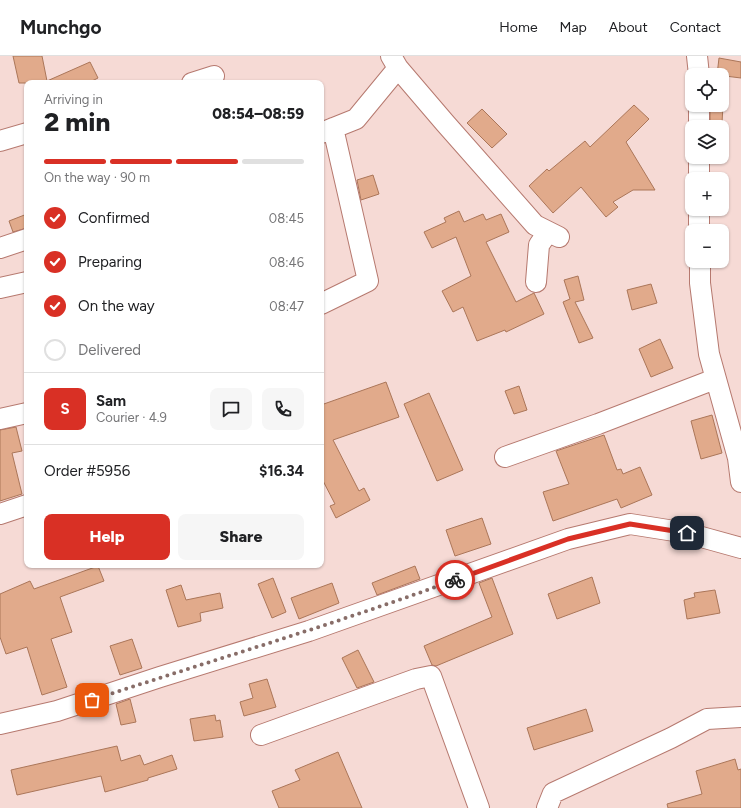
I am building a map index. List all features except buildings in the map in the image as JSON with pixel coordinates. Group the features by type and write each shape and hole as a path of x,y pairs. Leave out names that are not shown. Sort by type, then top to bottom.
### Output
{"street":[{"path":"698,56 699,68"},
{"path":"324,303 368,281 327,131 356,119 395,62 535,225 554,234 539,245 536,282"},
{"path":"201,80 214,76"},
{"path":"0,141 24,134"},
{"path":"0,248 24,240"},
{"path":"700,268 700,283 710,354 738,458 741,482"},
{"path":"0,288 24,283"},
{"path":"505,457 598,424 716,379"},
{"path":"0,420 24,414"},
{"path":"0,514 24,507"},
{"path":"0,724 57,711 160,677 309,631 568,539 630,524 687,533 741,548"},
{"path":"261,735 416,679 431,676 479,808"},
{"path":"547,808 553,793 707,719 741,717"}],"way so far":[{"path":"92,700 160,677 309,631 455,580"}],"route":[{"path":"455,580 568,539 630,524 687,533"}]}
